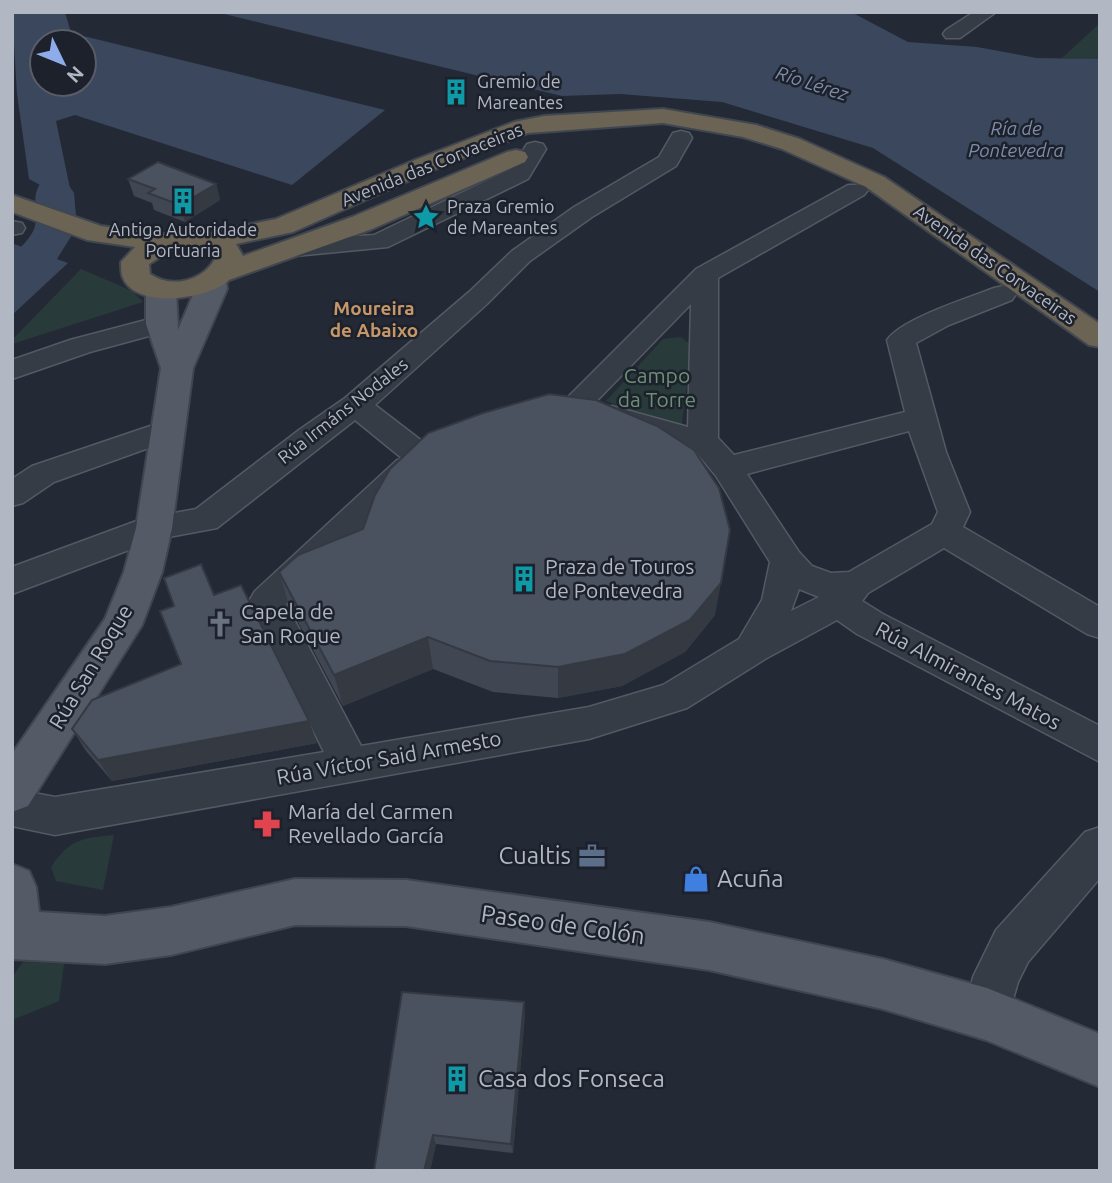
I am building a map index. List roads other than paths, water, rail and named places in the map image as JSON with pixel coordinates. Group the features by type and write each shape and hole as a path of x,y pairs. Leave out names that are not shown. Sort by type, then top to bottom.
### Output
{"highway":[{"name":"Avenida das Corvaceiras","path":"73,237 164,242 190,237 213,240 283,226 424,165 522,127 544,123 663,116 747,130 791,144 875,182 1100,338"},
{"name":"Avenida das Corvaceiras","path":"161,290 188,289 362,223 566,138 646,135 752,148 856,190 1100,365"},
{"path":"18,222 73,237 133,271 141,283 161,290"},
{"path":"213,240 222,244 230,257 217,276"},
{"path":"133,271 135,262 142,254 164,242"}],"main road":[{"name":"Rúa San Roque","path":"12,792 122,625 143,572 153,528 177,368 217,276"},
{"name":"Rúa San Roque","path":"161,290 161,324 177,368"},
{"path":"12,887 15,910 12,925"},
{"name":"Paseo de Colón","path":"12,935 105,940 171,931 295,902 406,903 709,946 883,984 987,1014 1100,1061"}],"street":[{"path":"953,34 987,12"},
{"name":"Rúa Irmáns Nodales","path":"12,581 153,528 205,520 310,437 356,405 478,298 521,256 583,212 668,161 681,138"},
{"path":"847,593 800,575 787,561 727,468 703,440 688,438 641,421 559,412 656,324 705,275 856,190"},
{"path":"703,440 705,275"},
{"path":"1003,294 939,319 901,340 920,418 954,512 944,533 1100,624"},
{"path":"656,324 674,323 693,327 706,338"},
{"path":"12,370 80,346 161,324"},
{"path":"351,765 267,601 434,451 356,405"},
{"path":"727,468 920,418"},
{"path":"12,495 43,474 168,430"},
{"name":"Rúa Víctor Said Armesto","path":"12,807 55,816 589,723 674,697 944,533"},
{"name":"Rúa Víctor Said Armesto","path":"751,649 779,601 787,561"},
{"name":"Rúa Almirantes Matos","path":"847,593 870,624 1100,745"},
{"path":"987,1014 996,977 1012,946 1100,846"}],"water":[{"path":"12,12 65,12 70,28 28,28 28,98 98,98 98,40 385,110 292,185 75,115 56,121 73,203 29,179 17,94"},
{"name":"Ría de Pontevedra","path":"216,12 851,12 908,42 977,47 1037,58 1100,59 1100,292 873,148 722,102 620,94 562,96"},
{"path":"14,244 68,263 12,315 12,246"}],"waterway":[{"path":"12,280 40,253 56,227 54,193"}],"place":[{"name":"Gremio de Mareantes","path":"456,92"},
{"name":"Antiga Autoridade Portuaria","path":"183,201"},
{"name":"Praza Gremio de Mareantes","path":"426,217"},
{"name":"Praza de Touros de Pontevedra","path":"524,579"},
{"name":"Capela de San Roque","path":"220,624"},
{"name":"María del Carmen Revellado García","path":"267,824"},
{"name":"Cualtis","path":"592,856"},
{"name":"Acuña","path":"696,879"},
{"name":"Casa dos Fonseca","path":"457,1079"}],"district":[{"name":"Moureira de Abaixo","path":"374,319"}],"water label":[{"name":"Río Lérez","path":"812,83"}],"park label":[{"name":"Campo da Torre","path":"657,388"}]}
